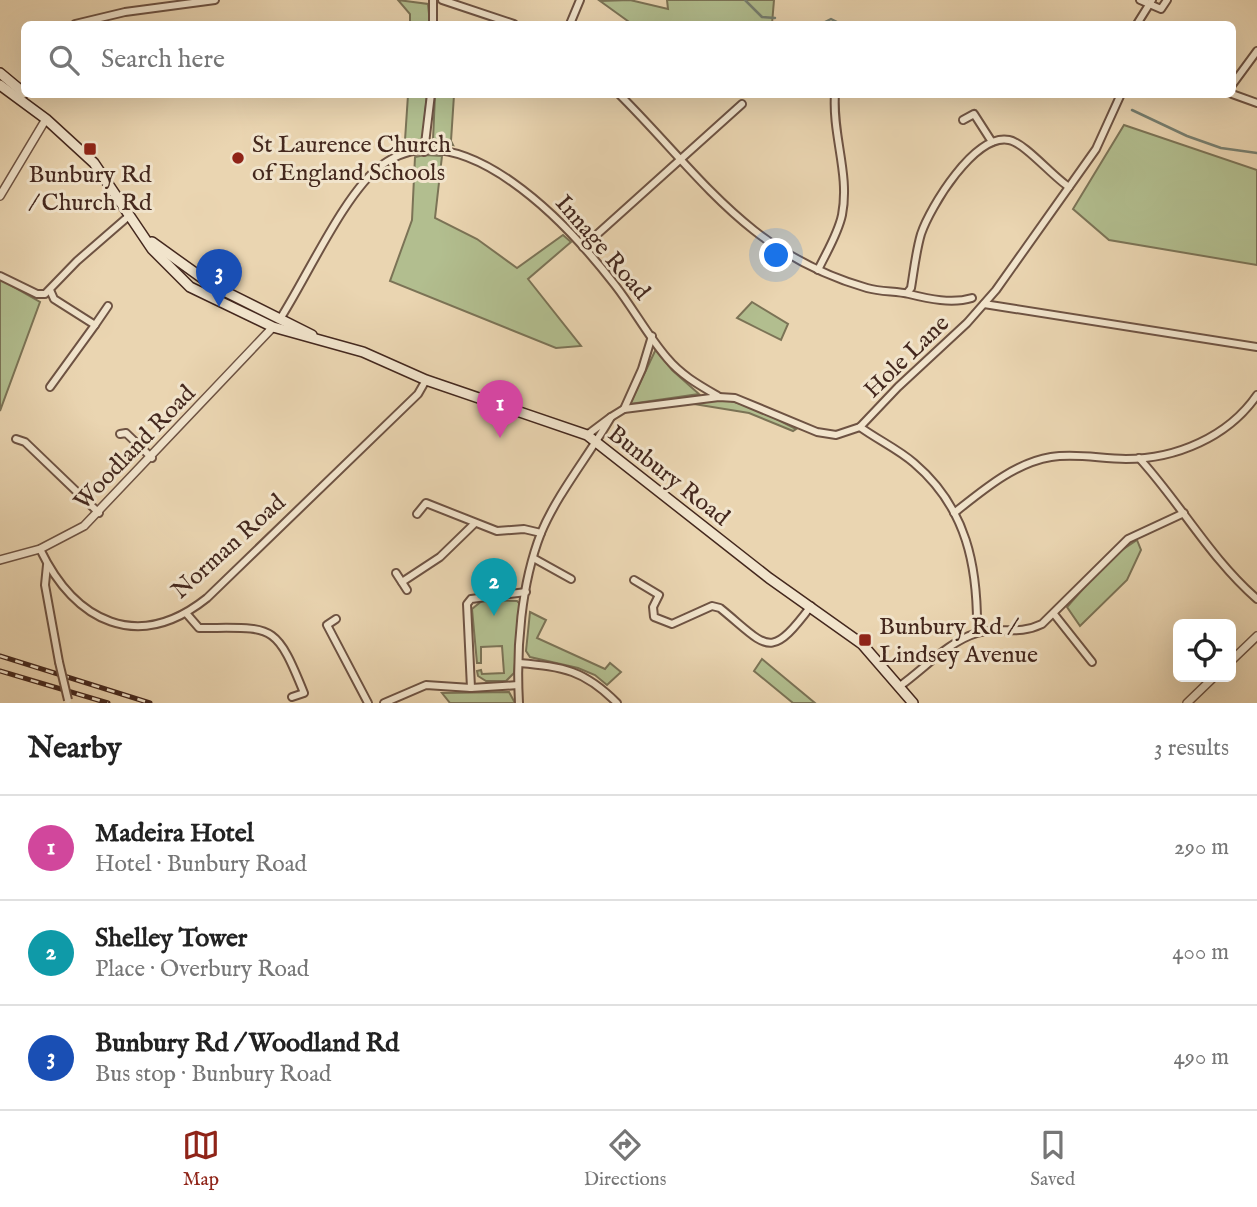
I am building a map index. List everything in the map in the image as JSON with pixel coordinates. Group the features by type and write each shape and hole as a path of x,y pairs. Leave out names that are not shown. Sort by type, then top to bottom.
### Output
{"main road":[{"path":"0,73 21,91"},
{"path":"0,85 46,119"},
{"path":"28,98 46,119"},
{"name":"Bunbury Road","path":"46,119 93,163 164,264 190,287 273,327 316,337 388,361 426,380 587,435 708,531 862,644 911,702"},
{"name":"Bunbury Road","path":"143,234 192,273 316,337"},
{"path":"273,327 280,319"}],"street":[{"path":"88,21 125,12 215,0"},
{"path":"433,0 433,21"},
{"path":"442,0 505,21"},
{"path":"571,21 580,0"},
{"path":"1140,0 1161,9 1167,0"},
{"path":"1139,21 1150,3"},
{"path":"1236,81 1257,51"},
{"path":"1236,96 1257,103"},
{"path":"424,152 431,98"},
{"path":"623,98 679,162 732,215 760,237 818,270 867,288 954,301 972,298"},
{"path":"818,270 841,220 844,201 843,174 834,122 835,98"},
{"name":"Hole Lane","path":"587,435 624,409 719,397 735,398 817,432 836,435 860,427 984,304 1032,242 1096,149 1119,98"},
{"path":"583,247 742,104"},
{"path":"963,120 974,114 992,142"},
{"path":"0,196 46,119"},
{"path":"907,293 911,288 921,236 936,201 968,161 992,142 1013,141 1069,187"},
{"name":"Innage Road","path":"280,319 356,192 382,164 404,155 424,152 461,154 484,164 532,197 583,247 666,357 686,377 719,397"},
{"path":"0,276 37,294 45,294 77,261 130,215"},
{"path":"50,290 54,299 95,325"},
{"path":"984,304 1257,348"},
{"path":"50,387 108,306"},
{"name":"Woodland Road","path":"0,560 40,549 84,526 152,458 273,327"},
{"name":"Innage Road","path":"624,409 642,369 652,336"},
{"name":"Norman Road","path":"40,549 76,603 105,621 145,626 186,613 207,598 418,394 426,380"},
{"path":"954,513 997,481 1049,457 1077,454 1139,458 1186,449 1218,433 1257,395"},
{"name":"Hole Lane","path":"519,703 519,663 526,592 541,533 611,417"},
{"path":"860,427 916,464 940,491 954,513 975,568 978,632"},
{"path":"125,432 152,458"},
{"path":"16,439 25,442 99,513"},
{"path":"1139,458 1184,513 1216,559 1257,599"},
{"path":"417,514 426,503 497,531 524,529 541,533"},
{"path":"900,686 948,650 978,632 1027,631 1054,614 1128,539 1184,513"},
{"path":"402,582 440,557 474,524"},
{"path":"535,559 571,579"},
{"path":"47,563 45,585 69,701"},
{"path":"396,573 407,590"},
{"path":"634,580 659,595 653,607 654,617 662,621 672,624 712,606 720,608 761,641 771,645 780,642 811,606"},
{"path":"471,688 467,604 471,598 526,592"},
{"path":"186,613 199,628 252,628 273,634 293,665 304,693 292,697"},
{"path":"1054,614 1092,662"},
{"path":"336,619 327,625 368,703"},
{"path":"1236,656 1257,636"},
{"path":"519,663 560,666 578,672 617,703"},
{"path":"1187,703 1209,682"},
{"path":"384,703 426,685 471,688 518,685"}],"green space":[{"path":"398,0 428,4 430,21 410,21 410,14"},
{"path":"630,0 668,9 667,0 774,0 772,21 628,21 600,1"},
{"path":"408,98 427,98 422,145 400,149 405,140"},
{"path":"435,98 454,98 453,145 433,140"},
{"path":"1124,125 1257,170 1257,265 1109,240 1073,209"},
{"path":"442,156 435,218 477,239 517,268 563,235 571,242 528,279 581,346 556,348 390,281 412,220 415,157"},
{"path":"0,279 40,302 0,411"},
{"path":"752,302 788,324 781,340 737,318"},
{"path":"656,349 672,370 699,394 630,404"},
{"path":"724,399 755,408 796,429 793,431 749,413 694,404"},
{"path":"1137,540 1141,550 1127,580 1080,626 1067,607 1110,558"},
{"path":"483,600 517,601 521,605 514,673 506,681 486,681 478,676 477,671 481,670 482,674 504,673 502,646 481,647 481,663 477,663 472,609"},
{"path":"530,612 546,620 537,638 605,669 610,663 621,672 607,685 595,675 578,668 530,657 526,651"},
{"path":"762,659 815,703 793,703 754,671"},
{"path":"509,692 515,703 450,703 442,693"}],"waterway":[{"path":"745,0 762,17 775,18"},
{"path":"827,21 835,21"},
{"path":"1132,110 1187,136 1221,148 1257,153"}],"railway":[{"path":"0,656 150,703"},
{"path":"0,671 108,703"}],"place":[{"name":"Bunbury Rd / Church Rd","path":"90,149"},
{"name":"St Laurence Church of England Schools","path":"238,158"},
{"name":"Bunbury Rd / Woodland Rd","path":"219,307"},
{"name":"Madeira Hotel","path":"500,438"},
{"name":"Shelley Tower","path":"494,616"},
{"name":"Bunbury Rd / Lindsey Avenue","path":"865,640"}]}
